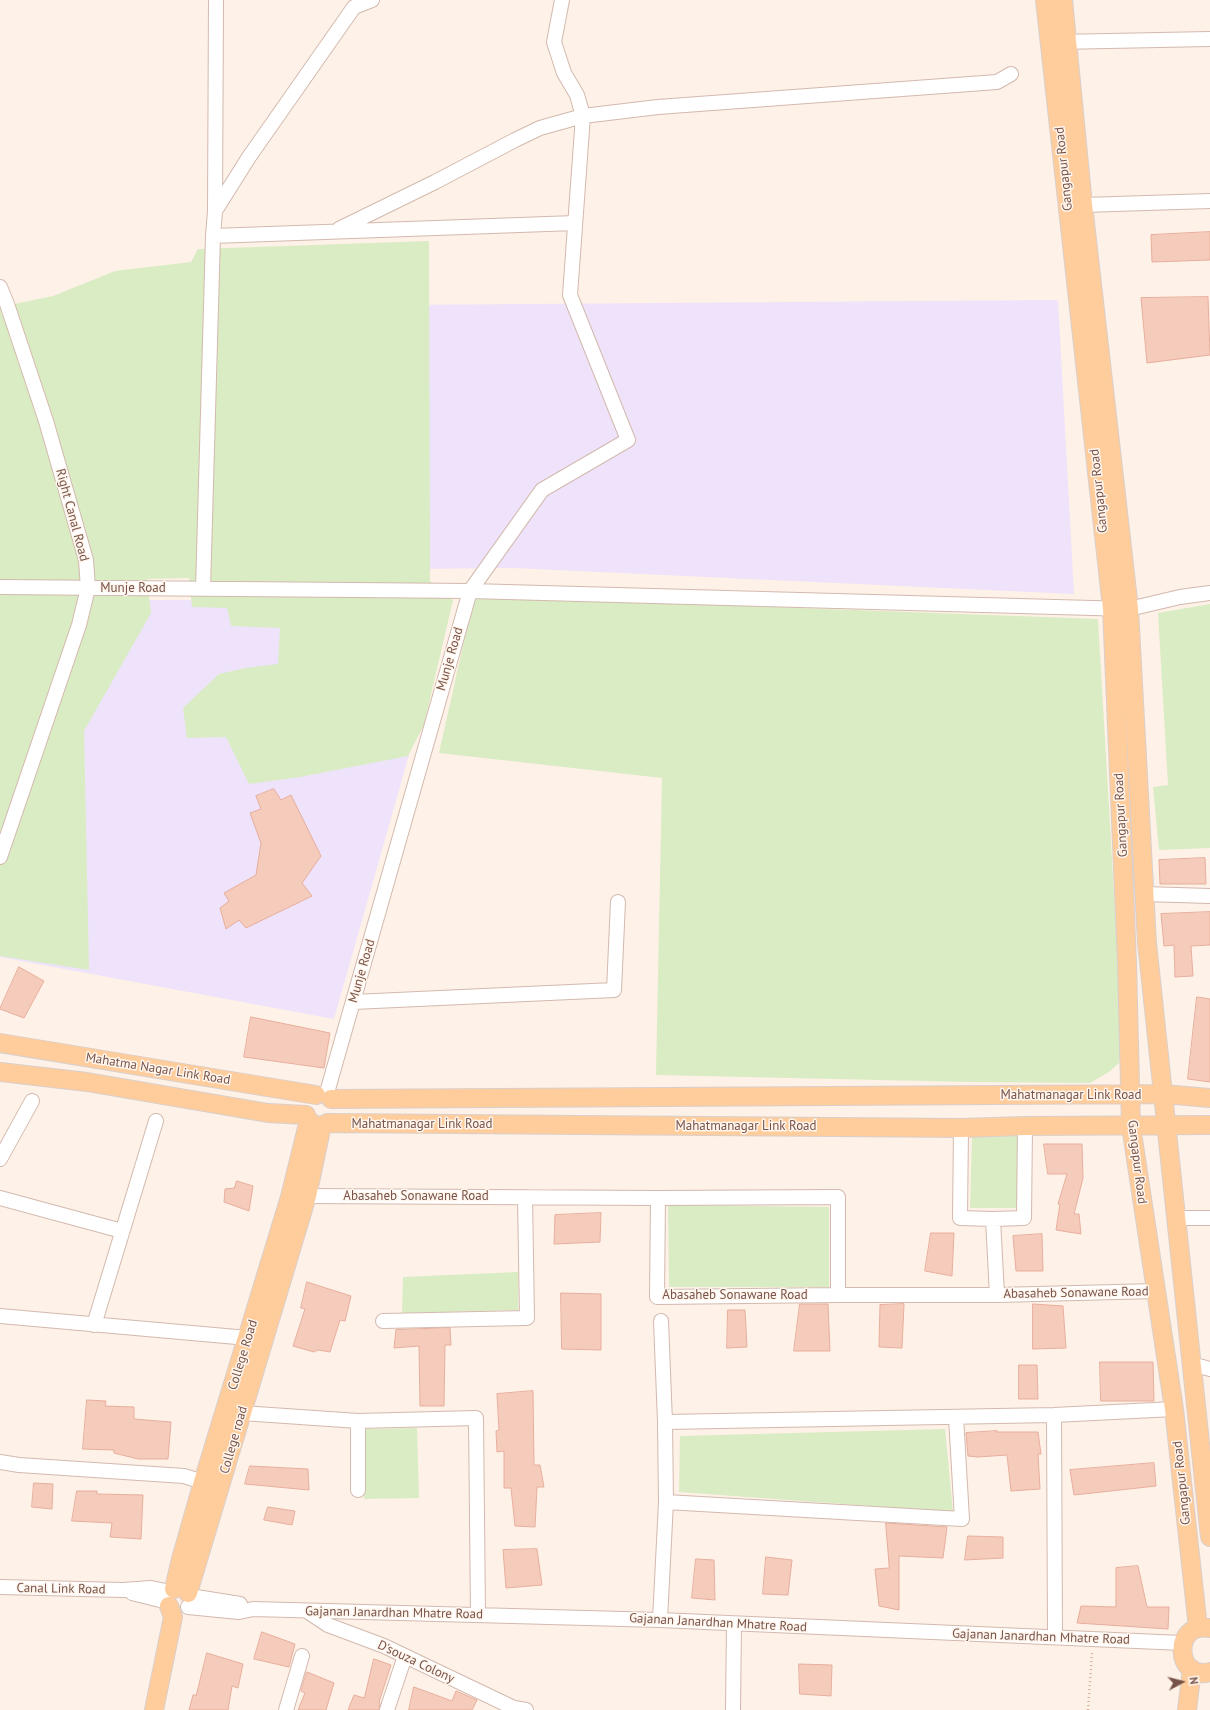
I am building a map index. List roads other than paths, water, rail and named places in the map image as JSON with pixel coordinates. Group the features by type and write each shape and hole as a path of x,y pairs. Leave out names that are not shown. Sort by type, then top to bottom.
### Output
{"main road":[{"name":"Gangapur Road","path":"1045,0 1058,42 1083,205 1120,609 1147,943 1191,1364 1206,1458 1210,1537"},
{"name":"Gangapur Road","path":"1063,0 1058,42 1120,609 1131,1126 1174,1409 1204,1628"},
{"name":"Mahatma Nagar Link Road","path":"0,1044 324,1096"},
{"name":"Mahatma Nagar Link Road","path":"0,1072 87,1082 316,1121"},
{"name":"Mahatmanagar Link Road","path":"324,1096 1163,1094 1210,1098"},
{"path":"324,1096 334,1102 335,1112 331,1120 316,1121 306,1105 312,1097 324,1096"},
{"name":"Mahatmanagar Link Road","path":"316,1121 962,1128 1025,1126 1210,1125"},
{"name":"College road","path":"164,1710 179,1599 242,1413 307,1196 316,1121"},
{"name":"College Road","path":"154,1710 173,1617 179,1599 181,1559 290,1197 316,1121"},
{"path":"1204,1628 1186,1637 1182,1643 1181,1651 1186,1665 1199,1672 1210,1672"},
{"path":"1187,1710 1192,1669"}],"street":[{"path":"203,589 213,236 215,211 216,0"},
{"path":"215,211 249,157 354,7 372,0"},
{"path":"470,591 542,490 628,440 570,295 583,116 577,95 564,73 554,42 562,0"},
{"path":"1058,42 1210,39"},
{"path":"334,232 527,134 540,128 583,116 658,106 997,82 1011,74"},
{"path":"1083,205 1210,201"},
{"path":"213,236 575,223"},
{"name":"Right Canal Road","path":"0,287 46,421 86,560 88,588 79,625 0,858"},
{"name":"Munje Road","path":"0,587 470,591 353,1002 324,1096"},
{"path":"470,591 1120,609 1180,597 1210,593"},
{"path":"1144,894 1210,896"},
{"path":"353,1002 614,990 618,902"},
{"path":"0,1159 32,1101"},
{"path":"94,1325 156,1122"},
{"path":"962,1128 960,1218 993,1219 1024,1218 1025,1126"},
{"name":"Abasaheb Sonawane Road","path":"307,1196 658,1198 838,1197 838,1295"},
{"path":"383,1321 527,1318 525,1197"},
{"path":"0,1198 122,1231"},
{"name":"Abasaheb Sonawane Road","path":"658,1198 657,1297 997,1295 1156,1292"},
{"path":"1175,1218 1210,1218"},
{"name":"Abasaheb Sonawane Road","path":"993,1219 997,1295"},
{"path":"0,1316 248,1338"},
{"path":"660,1620 666,1502 664,1365 661,1321"},
{"path":"1191,1364 1210,1369"},
{"path":"665,1422 1054,1415 1174,1409"},
{"path":"242,1413 358,1421 476,1418 478,1615"},
{"path":"1054,1415 1055,1637"},
{"path":"666,1502 962,1519 956,1417"},
{"path":"358,1421 358,1490"},
{"path":"0,1462 20,1465 184,1476 203,1482"},
{"name":"Canal Link Road","path":"0,1587 122,1590 151,1588 179,1599"},
{"name":"Gajanan Janardhan Mhatre Road","path":"179,1599 237,1603 253,1610 660,1620 1182,1643"},
{"name":"D'souza Colony","path":"307,1611 328,1625 384,1646 514,1708 526,1710"},
{"path":"733,1710 734,1624"},
{"path":"286,1710 302,1656"},
{"path":"387,1710 405,1656"}]}
